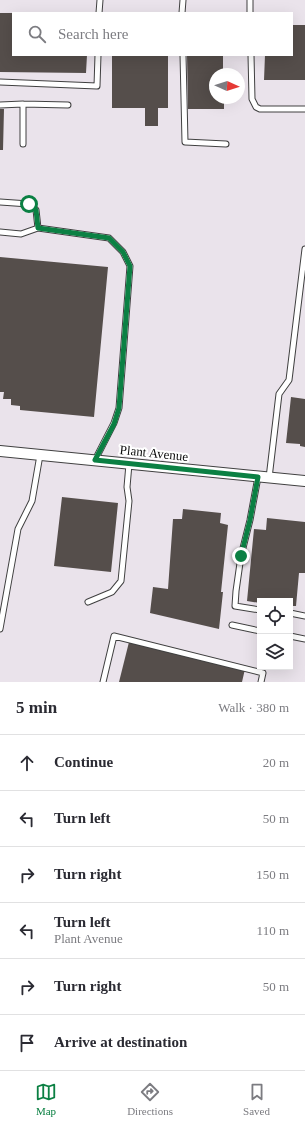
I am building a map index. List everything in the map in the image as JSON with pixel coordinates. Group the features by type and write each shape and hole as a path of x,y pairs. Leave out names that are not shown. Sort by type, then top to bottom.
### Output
{"street":[{"name":"Plant Avenue","path":"0,451 305,482"}],"lane":[{"path":"99,12 100,0"},
{"path":"182,12 183,0"},
{"path":"250,0 250,12"},
{"path":"0,82 97,86 98,56"},
{"path":"183,56 185,142 226,144"},
{"path":"251,56 252,99 256,107 260,109 305,109"},
{"path":"23,104 23,144"},
{"path":"0,105 68,105"},
{"path":"0,202 29,204 36,210 38,228"},
{"path":"0,232 21,234 38,228 109,238 123,252 130,266 119,408 114,424 95,460"},
{"path":"269,478 279,394 289,380 305,249"},
{"path":"0,629 18,529 32,501 40,455"},
{"path":"88,602 112,592 121,581 129,501 127,487 128,464"},
{"path":"257,610 235,606 241,556 250,520 258,477"},
{"path":"293,614 305,616"},
{"path":"232,625 257,630"},
{"path":"103,682 114,636 263,673 261,682"},
{"path":"293,637 305,639"}],"shaded area":[{"path":"0,0 305,0 305,682 0,682"}],"building":[{"path":"0,13 12,13 12,56 87,56 86,73 0,72"},
{"path":"293,25 305,25 305,80 264,80 265,56 293,56"},
{"path":"112,56 168,56 168,108 158,108 158,126 145,126 145,108 112,108"},
{"path":"187,56 223,56 223,68 209,68 209,104 224,104 224,109 188,109"},
{"path":"0,109 4,109 3,150 0,150"},
{"path":"0,257 108,267 94,417 20,410 20,406 11,405 11,399 3,399 4,392 0,392"},
{"path":"291,397 305,399 305,447 300,446 300,444 286,443"},
{"path":"62,497 118,503 111,572 54,566"},
{"path":"183,509 221,513 220,523 228,525 219,629 150,613 153,587 168,589 173,519 182,519"},
{"path":"267,518 305,522 305,573 299,573 296,606 293,606 293,598 257,598 257,603 247,601 254,529 266,530"},
{"path":"129,642 245,669 242,682 119,682"}],"route":[{"path":"29,204 36,210 38,228 109,238 123,252 130,266 119,408 114,424 95,460 258,477 250,520 241,556"}]}
